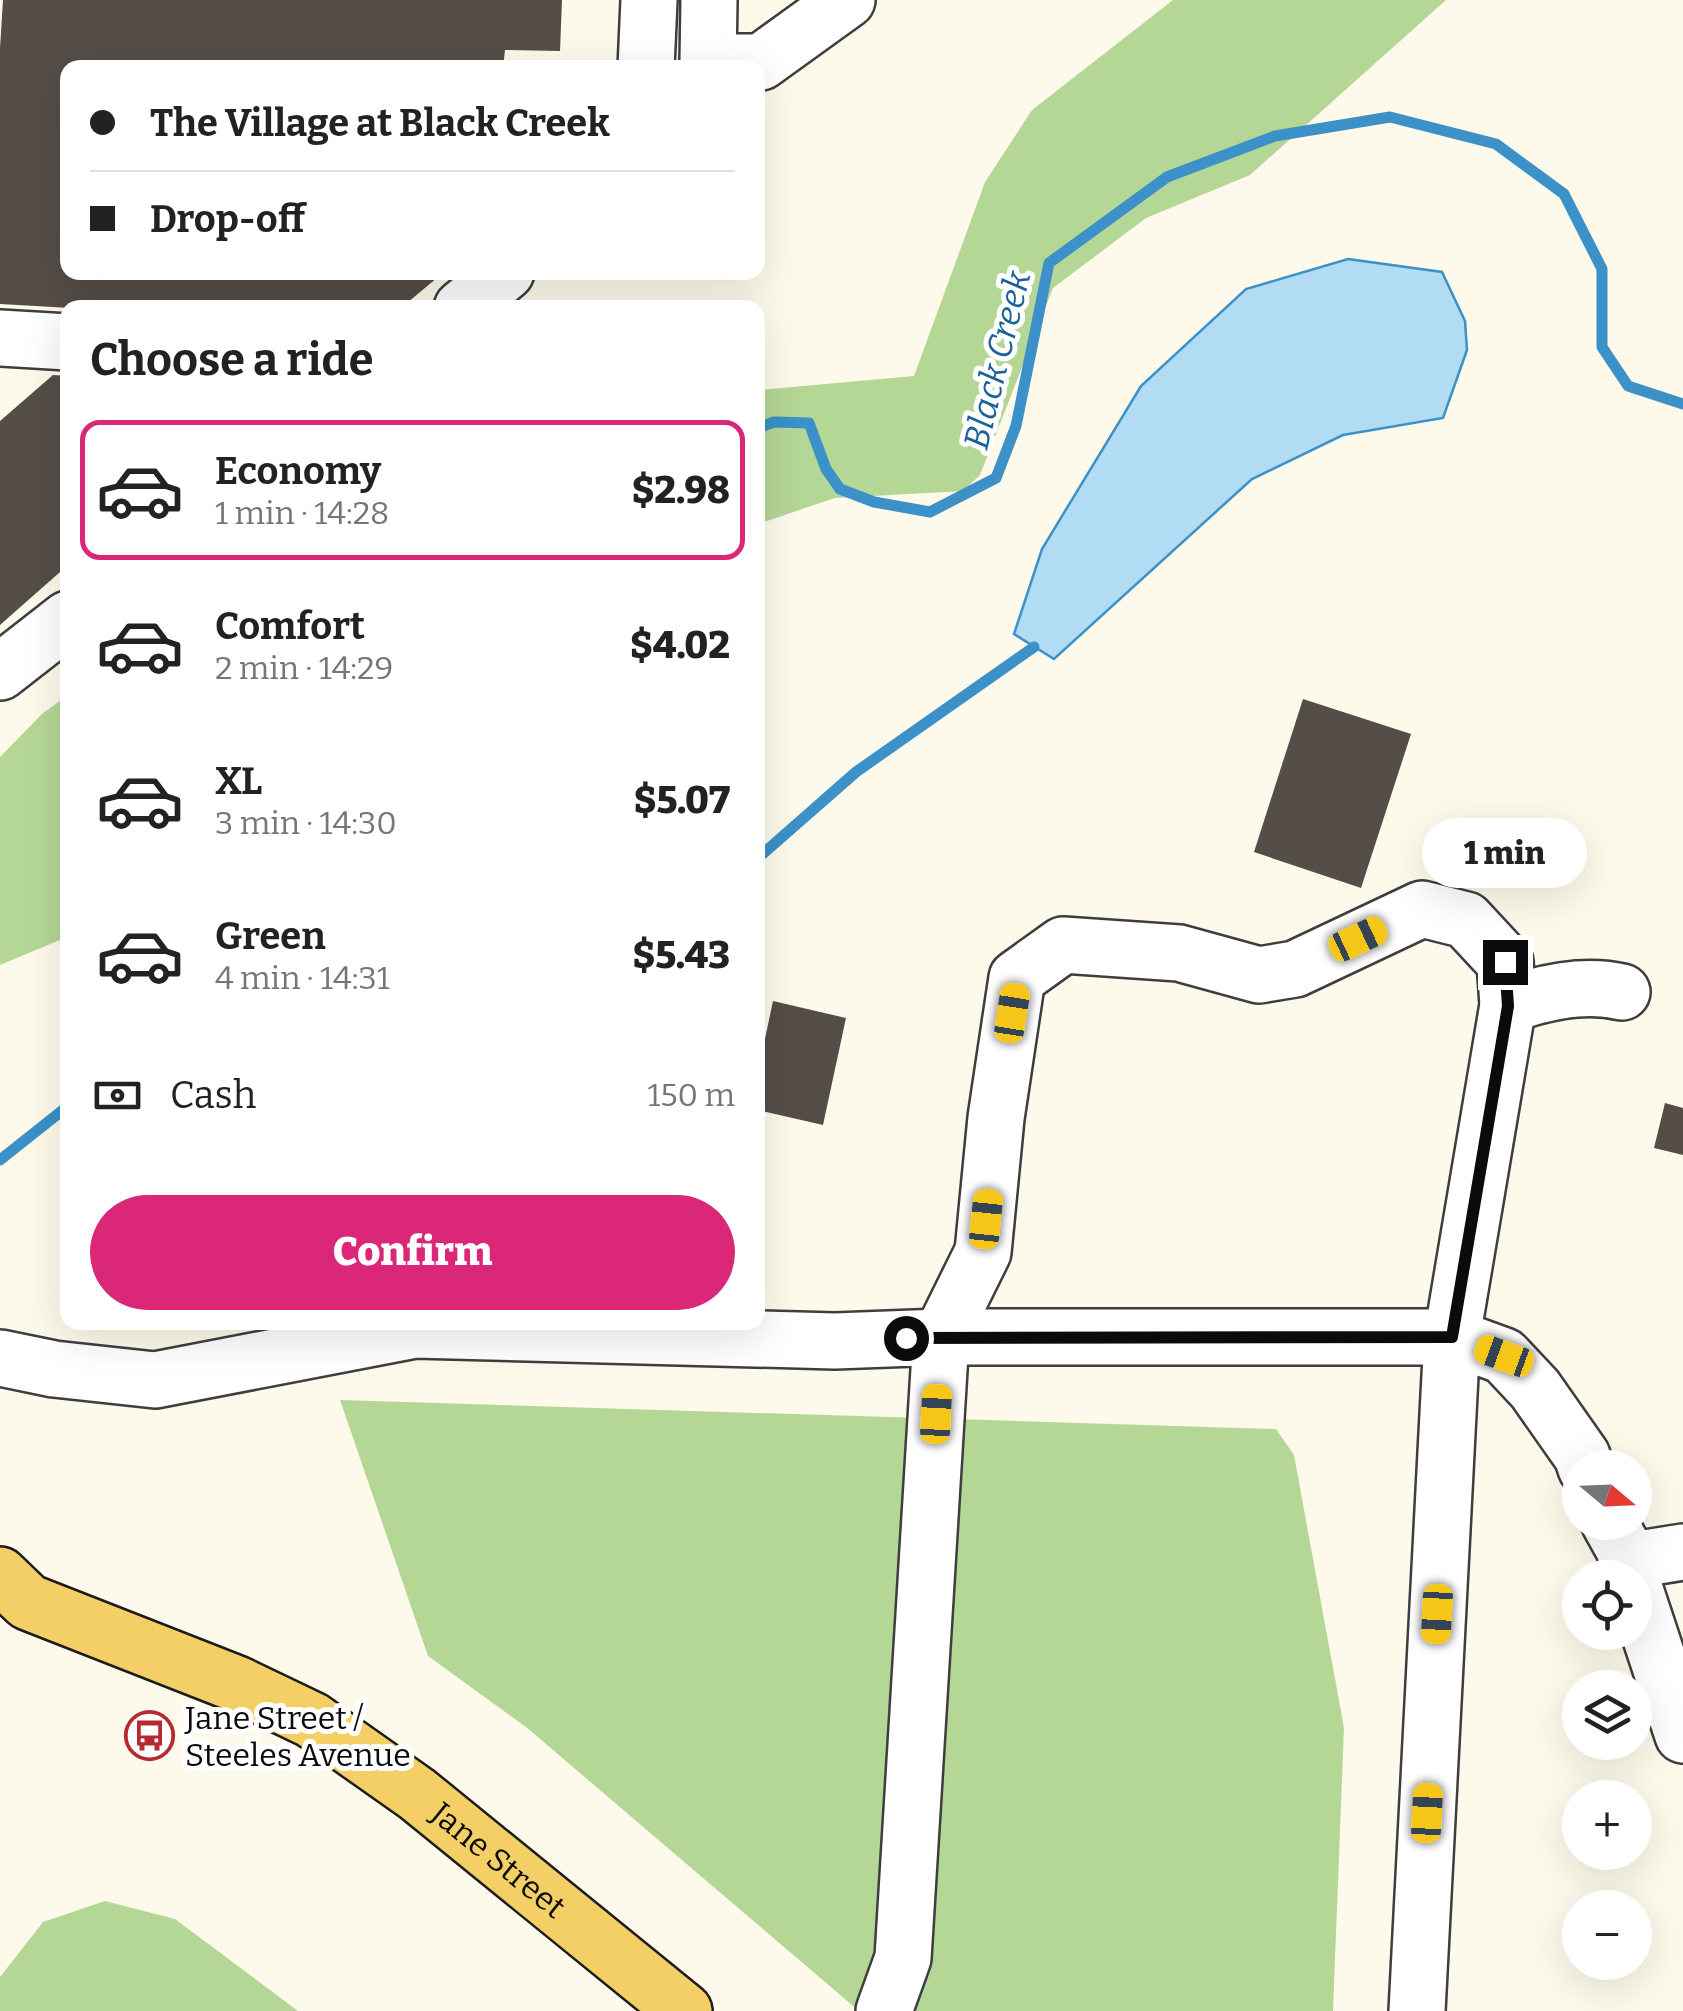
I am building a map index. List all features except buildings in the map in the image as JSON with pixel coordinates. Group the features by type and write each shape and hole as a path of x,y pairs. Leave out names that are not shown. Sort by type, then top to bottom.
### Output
{"main road":[{"name":"Jane Street","path":"9,1594 236,1684 312,1720 417,1794 684,2011"}],"lane":[{"path":"646,60 650,0"},
{"path":"708,0 708,60"},
{"path":"764,60 848,0"},
{"path":"472,300 496,280"},
{"path":"0,338 60,342"},
{"path":"0,672 60,625"},
{"path":"884,2011 902,1958 941,1337 983,1252 996,1118 1017,978 1063,944 1179,954 1259,976 1295,969 1422,909 1466,920 1505,962 1508,1006 1452,1337 1417,2011"},
{"path":"1508,1006 1542,993 1603,987 1622,992"},
{"path":"0,1358 54,1369 155,1380 415,1330 835,1341 941,1337 1452,1337 1504,1356 1535,1389 1578,1450"},
{"path":"1642,1560 1683,1552"},
{"path":"1652,1641 1683,1734"}],"green space":[{"path":"1173,0 1446,0 1250,175 1146,218 1053,288 980,475 963,491 835,498 765,522 765,389 914,376 985,182 1032,110"},
{"path":"60,701 60,940 0,965 0,757"},
{"path":"340,1400 1276,1429 1294,1455 1344,1728 1333,2011 859,2011 526,1727 428,1656"},
{"path":"105,1901 175,1919 298,2011 0,2011 0,1977 43,1922"}],"water":[{"path":"1348,259 1442,272 1465,321 1467,350 1443,418 1343,435 1252,479 1054,659 1014,634 1042,549 1141,386 1246,289"}],"waterway":[{"name":"Black Creek","path":"765,425 809,423 826,469 840,489 874,502 930,512 996,478 1016,426 1049,263 1167,177 1275,136 1390,117 1496,144 1564,194 1602,269 1602,347 1628,386 1683,404"},
{"path":"765,852 856,772 1034,647"},
{"name":"Black Creek","path":"0,1160 60,1112"}],"place":[{"name":"Jane Street / Steeles Avenue","path":"150,1736"}],"route":[{"path":"906,1338 1452,1337 1508,1006 1505,962"}]}
